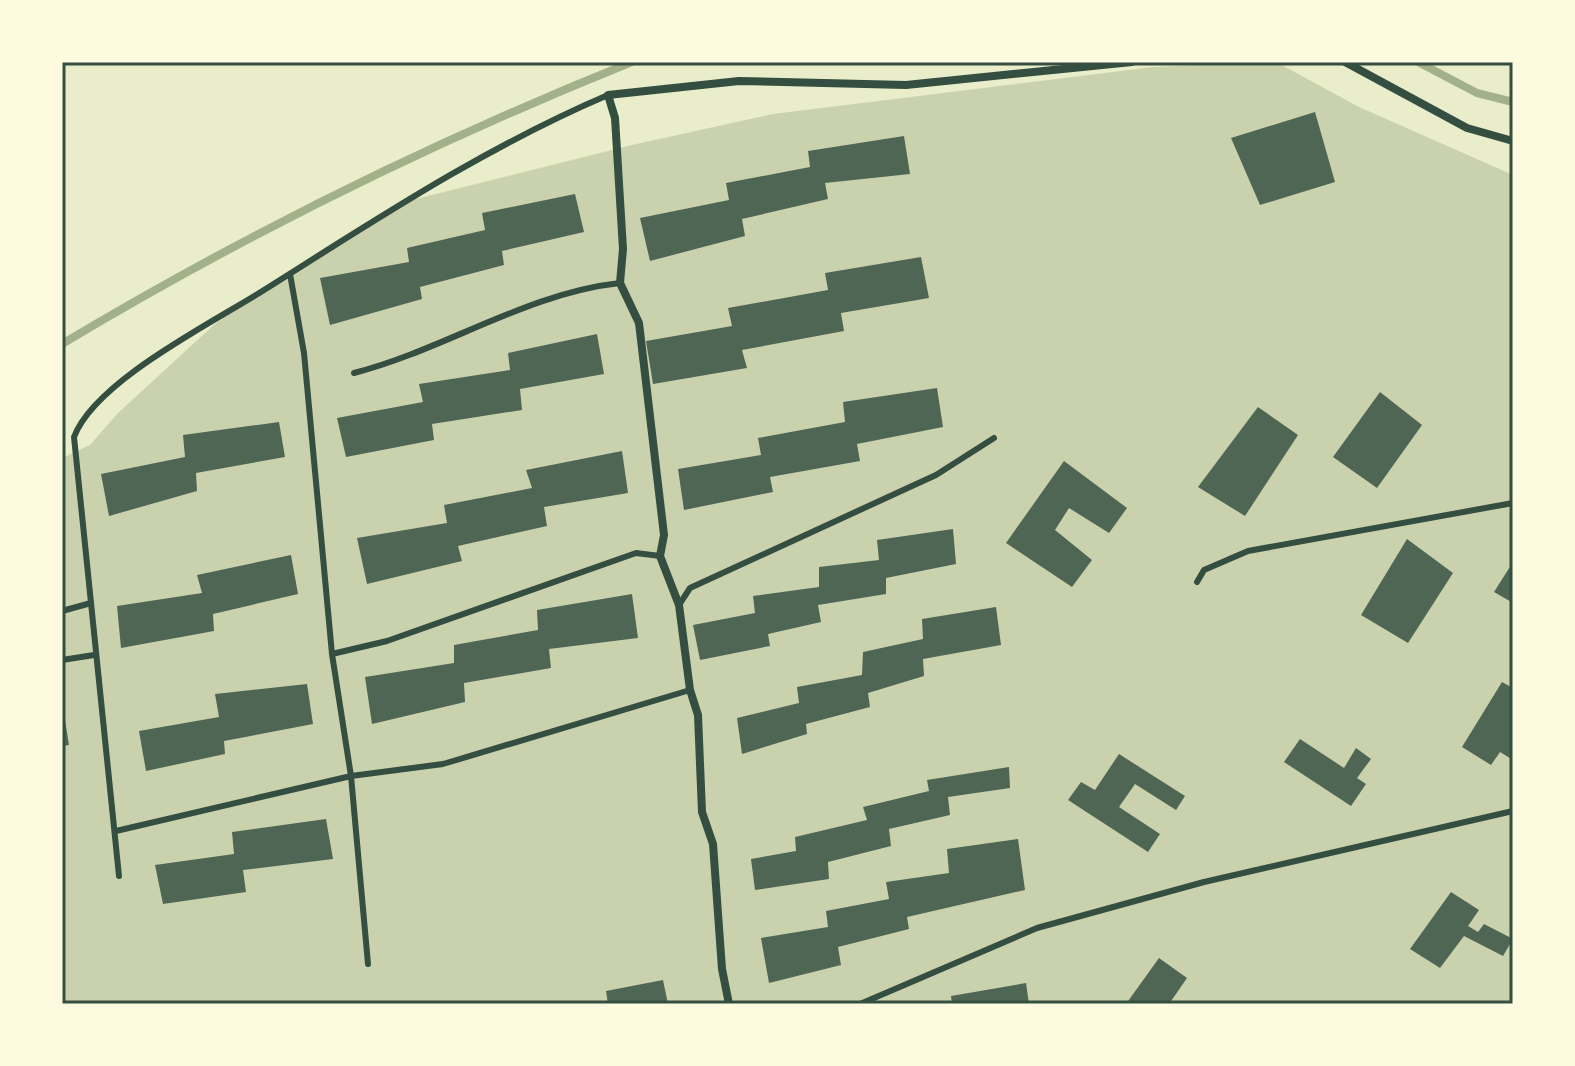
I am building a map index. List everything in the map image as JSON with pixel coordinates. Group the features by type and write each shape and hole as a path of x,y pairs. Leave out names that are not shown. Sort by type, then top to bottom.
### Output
{"street":[{"path":"729,1004 713,844 702,812 698,715 690,690 679,605 660,556 664,535 639,323 620,283 623,249 615,118 608,95 739,81 906,85 1132,62"},
{"path":"1345,62 1467,128 1513,141"}],"lane":[{"path":"119,876 74,437 81,416 127,376 366,223 476,160 608,95"},
{"path":"290,274 304,353 332,654 351,776 368,964"},
{"path":"354,373 392,363 577,290 620,283"},
{"path":"679,605 690,588 936,475 994,438"},
{"path":"1197,582 1204,570 1248,551 1513,503"},
{"path":"332,654 387,641 636,553 660,556"},
{"path":"62,611 91,603"},
{"path":"62,660 94,655"},
{"path":"116,831 351,776 443,764 690,690"},
{"path":"860,1004 1037,928 1204,882 1513,811"}],"green space":[{"path":"1276,62 1359,107 1513,175 1513,1004 62,1004 62,458 90,445 118,413 216,323 369,222 412,200 632,145 773,114 1153,67"}],"building":[{"path":"1315,112 1335,182 1260,205 1231,138"},
{"path":"904,136 910,174 825,183 828,199 742,219 745,236 650,261 640,218 729,200 726,183 810,167 808,151"},
{"path":"575,194 584,232 502,251 504,265 420,287 422,299 330,325 320,278 409,262 407,248 485,230 482,213"},
{"path":"921,257 929,298 841,313 844,331 742,350 747,368 653,384 646,341 732,326 728,308 828,290 825,273"},
{"path":"597,334 604,374 520,389 522,410 432,424 434,440 346,457 337,418 423,402 419,384 510,370 508,353"},
{"path":"937,388 943,427 857,444 860,461 770,477 773,492 684,510 678,469 761,455 758,438 845,422 843,402"},
{"path":"1380,392 1422,425 1377,488 1333,457"},
{"path":"1258,407 1298,435 1245,516 1198,487"},
{"path":"279,422 285,457 196,473 197,491 109,516 101,474 185,457 183,435"},
{"path":"622,451 628,493 544,507 547,526 458,546 462,561 367,584 357,538 447,523 444,505 532,488 526,470"},
{"path":"1064,461 1127,508 1109,533 1069,508 1055,530 1092,560 1072,587 1006,543"},
{"path":"953,529 956,564 886,578 886,594 818,605 821,622 768,634 770,646 700,660 693,625 755,613 753,596 819,587 819,567 879,560 877,540"},
{"path":"1407,539 1453,573 1408,643 1361,615"},
{"path":"291,555 298,594 213,614 214,631 121,648 117,606 202,593 197,575"},
{"path":"1513,562 1513,603 1494,592"},
{"path":"632,594 638,638 549,649 551,668 464,683 465,702 372,724 365,677 454,663 454,645 538,630 537,610"},
{"path":"996,607 1001,645 923,659 924,676 868,693 870,707 806,724 807,734 742,754 737,718 799,703 797,687 862,675 863,652 923,639 922,619"},
{"path":"1502,682 1513,688 1513,729 1510,735 1513,737 1513,760 1500,752 1491,765 1462,747"},
{"path":"307,684 313,724 224,741 225,754 146,771 139,731 219,717 215,694"},
{"path":"62,715 69,745 62,746"},
{"path":"1300,739 1344,768 1356,748 1371,759 1357,778 1366,784 1351,806 1284,762"},
{"path":"1119,754 1185,796 1176,810 1135,784 1119,807 1160,834 1148,852 1068,800 1081,782 1095,790"},
{"path":"1009,767 1010,788 948,797 950,815 889,829 891,846 828,862 829,879 755,890 751,859 796,851 795,837 867,820 863,807 929,791 927,780"},
{"path":"326,819 333,859 243,870 246,892 163,904 155,865 234,854 232,832"},
{"path":"1018,839 1025,890 907,917 909,929 838,947 841,965 769,983 761,938 828,927 826,911 889,899 886,882 949,873 947,849"},
{"path":"1451,892 1479,910 1468,926 1478,932 1484,924 1513,939 1503,956 1464,936 1440,968 1410,949"},
{"path":"1159,958 1187,978 1169,1004 1126,1004"},
{"path":"663,980 668,1004 608,1004 606,991"},
{"path":"1026,983 1029,1004 952,1004 951,996"}],"waterway":[{"path":"62,344 200,265 341,192 485,124 632,62"},
{"path":"1418,62 1477,93 1513,102"}]}
